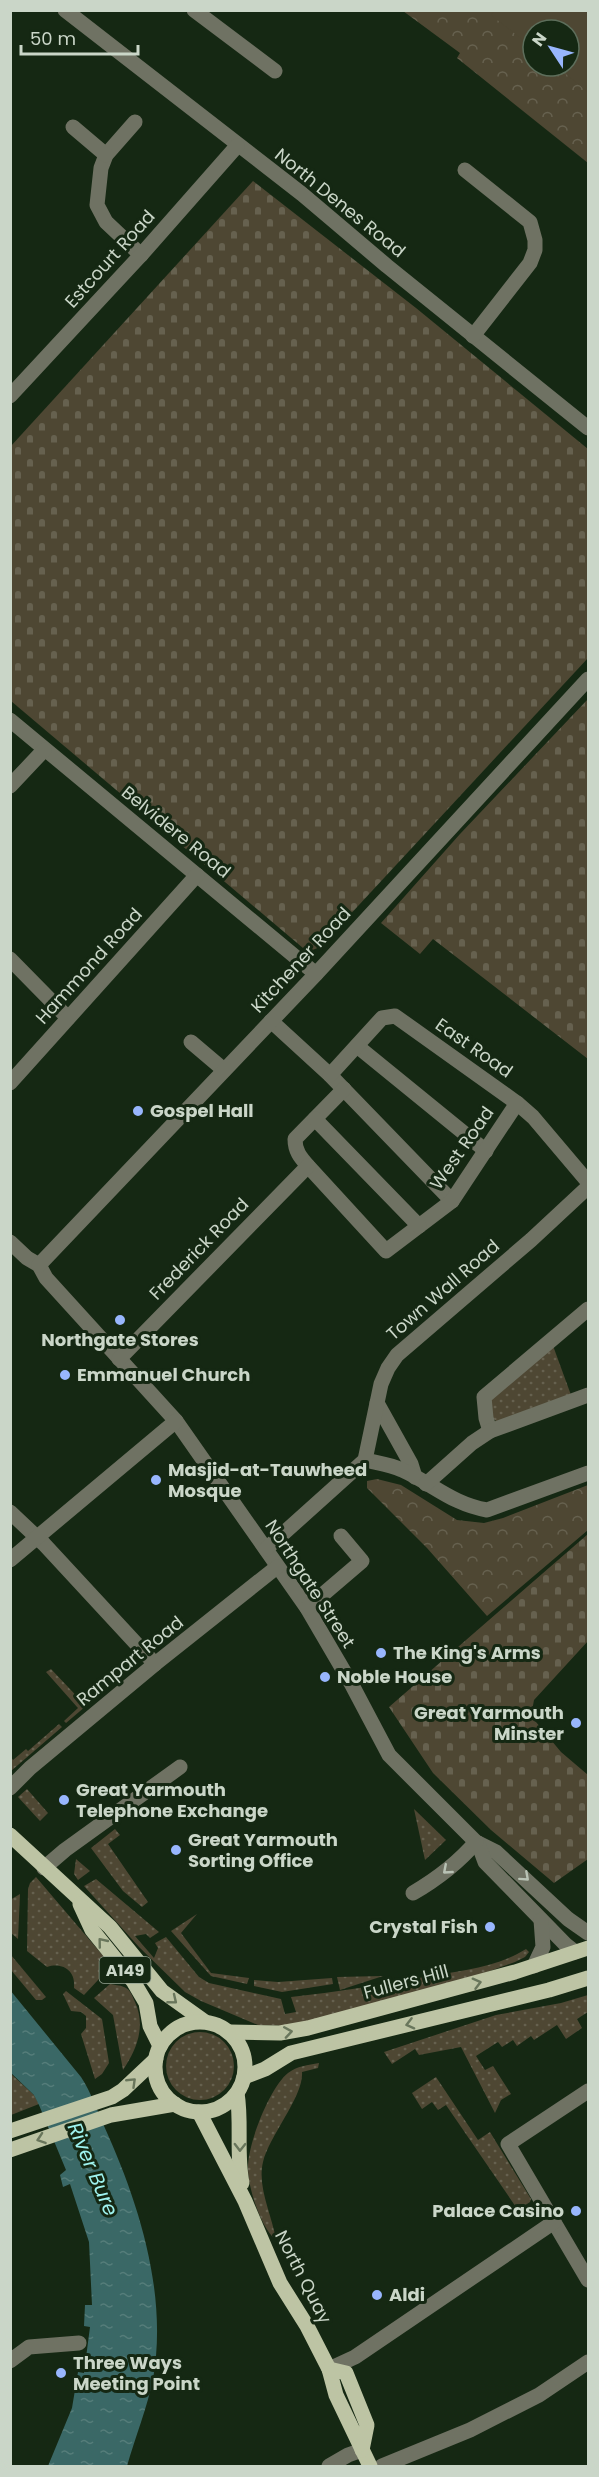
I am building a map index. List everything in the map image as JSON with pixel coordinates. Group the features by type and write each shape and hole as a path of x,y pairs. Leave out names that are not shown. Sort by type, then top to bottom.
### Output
{"main road":[{"name":"A149","path":"10,1834 78,1900 110,1927 162,1991 204,2021 230,2032"},
{"name":"A149","path":"78,1900 92,1930 133,1981 146,2003 158,2053 157,2081 164,2094 175,2104"},
{"name":"Fullers Hill","path":"230,2032 280,2033 308,2028 584,1953"},
{"path":"244,2078 265,2069 291,2053 549,1990 588,1978"},
{"path":"10,2131 105,2100 123,2090 158,2053 176,2029 192,2022 204,2021"},
{"path":"10,2150 111,2115 175,2104 186,2110 199,2112 220,2107 237,2093 244,2078 244,2053 230,2032"},
{"name":"North Quay","path":"237,2093 240,2114 239,2170 245,2201"},
{"name":"North Quay","path":"199,2112 245,2201 280,2283 307,2325 329,2369 336,2395 370,2466"}],"street":[{"name":"North Denes Road","path":"65,10 237,146 302,194 588,428"},
{"path":"194,10 275,71"},
{"path":"135,122 106,156 101,168 97,197 100,214 141,255"},
{"path":"73,127 106,156"},
{"name":"Estcourt Road","path":"10,396 141,255 237,146"},
{"path":"465,170 530,222 535,240 535,250 530,263 473,336"},
{"name":"Kitchener Road","path":"39,1265 316,974 588,679"},
{"name":"Belvidere Road","path":"10,720 316,974"},
{"path":"10,786 44,750"},
{"name":"Hammond Road","path":"10,1083 197,874"},
{"path":"10,959 68,1018"},
{"name":"East Road","path":"330,1076 382,1018 394,1016 517,1103 533,1117 588,1185"},
{"path":"271,1021 344,1089 452,1201"},
{"path":"191,1042 224,1070"},
{"path":"357,1046 486,1150"},
{"path":"308,1166 297,1153 295,1139 344,1089"},
{"name":"West Road","path":"308,1166 386,1251 452,1201 517,1103"},
{"path":"315,1119 419,1226"},
{"name":"Frederick Road","path":"118,1359 308,1166"},
{"name":"Town Wall Road","path":"365,1460 381,1384 397,1355 531,1240 588,1185"},
{"name":"Northgate Street","path":"10,1242 27,1258 39,1265 46,1278 176,1421 307,1608 390,1755 477,1842 496,1852 568,1919 588,1933"},
{"path":"490,1431 484,1397 588,1309"},
{"path":"420,1481 490,1431 588,1395"},
{"path":"377,1403 420,1481"},
{"path":"10,1560 38,1539 176,1421"},
{"path":"266,1549 365,1460 393,1466 450,1499 470,1507 487,1510 588,1473"},
{"path":"10,1512 155,1664"},
{"path":"307,1608 362,1560 341,1536"},
{"name":"Rampart Road","path":"10,1788 30,1768 155,1664 277,1567"},
{"path":"44,1868 180,1767"},
{"path":"413,1893 434,1881 477,1842"},
{"name":"Northgate Street","path":"477,1842 485,1862 542,1920 584,1953"},
{"path":"534,1966 543,1947 542,1920"},
{"path":"588,2091 508,2144 588,2280"},
{"path":"329,2369 355,2357 554,2222"},
{"path":"10,2361 29,2346 79,2343"},
{"path":"382,2466 470,2430 539,2396 588,2362"},
{"path":"330,2466 362,2450"}],"green space":[{"path":"495,10 588,11 588,92 571,78 581,78 581,18 521,18 521,39 491,15"},
{"path":"403,11 588,11 588,163 457,58 460,53"},
{"path":"253,181 416,308 588,449 588,658 320,947 310,951 303,948 11,701 11,446"},
{"path":"588,699 588,1059 433,939 420,954 381,923 460,834"},
{"path":"552,1343 571,1395 503,1421 496,1421 491,1417 490,1396"},
{"path":"377,1479 401,1485 457,1520 484,1523 503,1518 588,1485 588,1530 487,1616 427,1548 367,1488 367,1481"},
{"path":"588,1534 588,1641 534,1700 531,1716 561,1752 588,1775 588,1859 554,1883 491,1830 433,1773 389,1707"},
{"path":"51,1669 86,1706 66,1723 64,1721 78,1708 46,1672"},
{"path":"59,1724 62,1727 11,1771 11,1757 13,1760 26,1749 28,1751"},
{"path":"27,1789 48,1813 40,1821 18,1797"},
{"path":"414,1809 446,1840 425,1860"},
{"path":"115,1829 120,1835 108,1844 148,1902 142,1907 123,1891 91,1848"},
{"path":"76,1859 90,1871 78,1880 74,1874"},
{"path":"36,1877 105,1958 101,1962 99,1979 84,1995 74,1988 73,1977 67,1969 58,1966 47,1967 27,1951 28,1889"},
{"path":"96,1879 159,1932 150,1938 146,1934 135,1936 154,1958 158,1948 155,1943 166,1937 199,1977 209,1983 281,1999 285,2014 296,2012 291,1997 463,1971 502,1961 526,1949 529,1952 515,1962 454,1984 291,2026 258,2025 185,1992 139,1947 84,1886"},
{"path":"20,1894 18,1939 11,1933 10,1900"},
{"path":"197,1914 181,1933 211,1973 249,1978 247,1984 211,1976 171,1931"},
{"path":"11,1955 46,1997 36,2000 11,1970"},
{"path":"383,1976 340,1990 337,1977"},
{"path":"332,1978 333,1984 282,1992 254,1986 254,1980 278,1982"},
{"path":"110,1984 122,1986 130,1991 140,2020 136,2046 123,2070 113,2015 94,1998"},
{"path":"66,1991 102,2019 109,2063 102,2074 95,2079 81,2034 86,2028 86,2016 81,2012 71,2011 63,1994"},
{"path":"588,1995 588,2012 577,2019 582,2028 566,2039 557,2025 534,2040 531,2036 517,2046 513,2040 502,2047 498,2042 476,2056 485,2070 493,2066 511,2094 501,2100 495,2113 461,2047 419,2055 415,2049 392,2064 384,2052 496,2015 561,2003"},
{"path":"200,2032 213,2035 224,2042 231,2053 234,2066 231,2079 224,2090 213,2097 200,2100 187,2097 176,2090 169,2079 166,2066 169,2053 176,2042 187,2035"},
{"path":"319,2063 318,2068 302,2072 298,2093 272,2140 263,2162 263,2191 276,2240 265,2227 253,2196 248,2169 251,2146 267,2103 281,2080 295,2069"},
{"path":"10,2073 34,2095 39,2104 11,2115"},
{"path":"436,2077 478,2140 490,2132 531,2199 530,2202 518,2210 446,2105 438,2110 432,2102 422,2109 412,2093"}],"water":[{"name":"River Bure","path":"10,1990 81,2077 88,2089 117,2155 139,2217 153,2282 157,2314 157,2347 153,2379 127,2466 48,2466 72,2408 78,2372 84,2373 90,2327 84,2326 85,2305 92,2305 89,2242 70,2184 63,2187 60,2175 66,2170 39,2105 34,2095 11,2073"}],"place":[{"name":"Gospel Hall","path":"138,1111"},
{"name":"Northgate Stores","path":"120,1320"},
{"name":"Emmanuel Church","path":"65,1375"},
{"name":"Masjid-at-Tauwheed Mosque","path":"156,1480"},
{"name":"The King's Arms","path":"381,1653"},
{"name":"Noble House","path":"325,1677"},
{"name":"Great Yarmouth Minster","path":"576,1723"},
{"name":"Great Yarmouth Telephone Exchange","path":"64,1800"},
{"name":"Great Yarmouth Sorting Office","path":"176,1850"},
{"name":"Crystal Fish","path":"490,1927"},
{"name":"Palace Casino","path":"576,2211"},
{"name":"Aldi","path":"377,2295"},
{"name":"Three Ways Meeting Point","path":"61,2373"}]}
